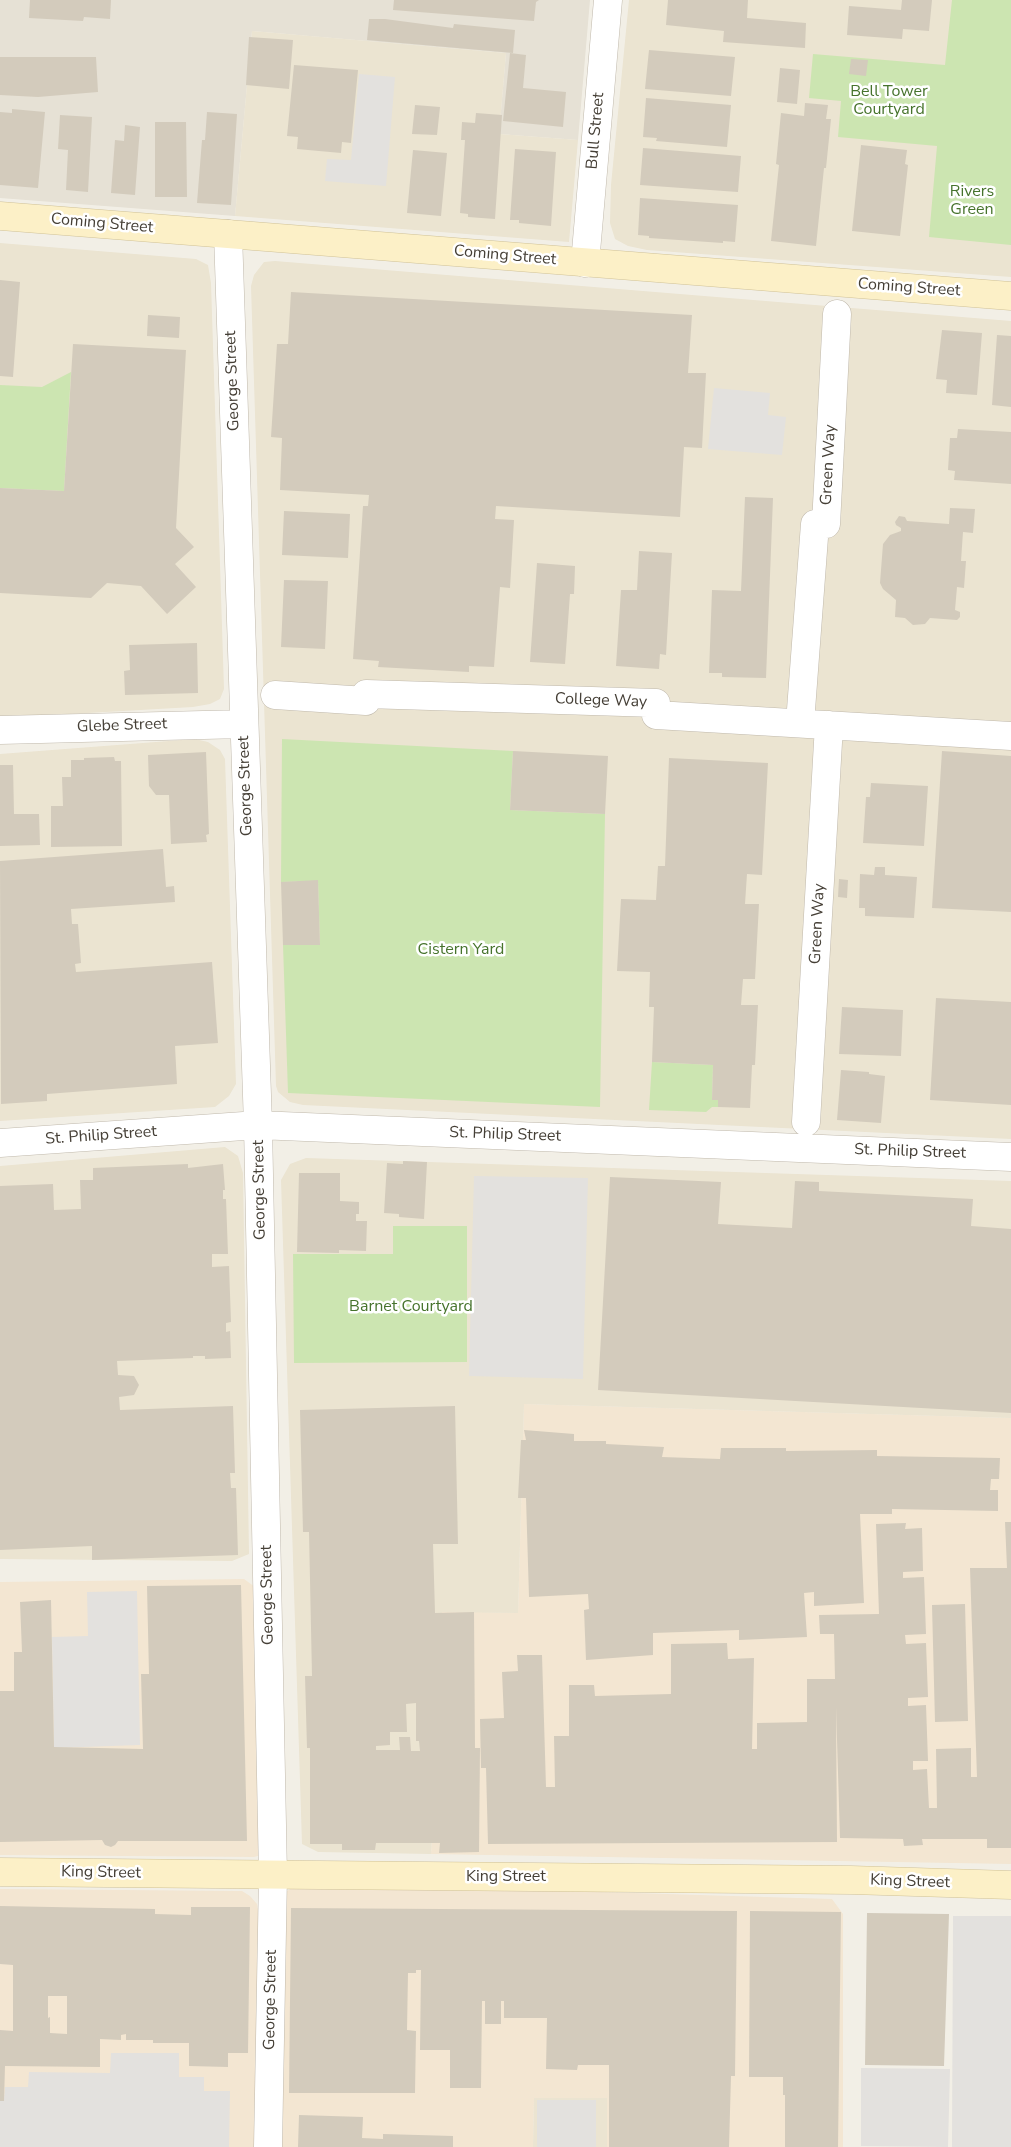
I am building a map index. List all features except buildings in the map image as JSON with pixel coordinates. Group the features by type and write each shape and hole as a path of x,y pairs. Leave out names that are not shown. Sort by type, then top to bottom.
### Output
{"street":[{"name":"Bull Street","path":"585,263 608,0"},
{"name":"Coming Street","path":"0,216 1011,296"},
{"name":"George Street","path":"228,234 258,1125 273,1875 268,2147"},
{"name":"Green Way","path":"800,724 815,524 826,524 837,314"},
{"name":"College Way","path":"275,695 366,701 366,694 656,703 656,714 1011,736"},
{"name":"Glebe Street","path":"0,730 244,724"},
{"name":"Green Way","path":"806,1122 829,725"},
{"name":"St. Philip Street","path":"0,1143 258,1125 1011,1157"},
{"name":"King Street","path":"0,1872 852,1880 1011,1885"}],"shaded area":[{"path":"0,0 590,0 578,140 499,134 506,53 252,31 235,216 0,198"},
{"path":"629,0 1011,0 1011,277 647,250 628,246 615,239 610,223 611,185"},
{"path":"252,31 506,53 499,134 578,140 569,242 235,216"},
{"path":"359,74 395,77 386,186 325,181 327,159 351,160"},
{"path":"0,243 196,259 208,265 211,283 224,689 220,699 210,704 193,707 0,718"},
{"path":"275,261 1011,321 1011,1139 303,1105 290,1102 278,1092 276,1086 251,286 254,275 264,262"},
{"path":"714,388 770,393 768,415 786,417 782,455 708,449"},
{"path":"195,739 208,742 220,750 225,759 236,1084 229,1096 215,1107 0,1121 0,754"},
{"path":"225,1147 238,1156 243,1173 249,1554 232,1561 0,1559 0,1166"},
{"path":"306,1158 1011,1181 1011,1418 524,1404 518,1613 442,1612 431,1854 318,1852 302,1844 281,1180 290,1164"},
{"path":"474,1176 588,1178 583,1379 469,1376"},
{"path":"524,1404 1011,1418 1011,1864 431,1854 442,1611 518,1613"},
{"path":"244,1579 255,1587 265,1854 254,1857 0,1855 0,1582"},
{"path":"137,1591 140,1745 54,1748 52,1637 88,1636 87,1592"},
{"path":"301,1883 832,1899 843,1914 843,2147 607,2147 606,2098 534,2098 533,2147 281,2147 284,1909 287,1891"},
{"path":"0,1889 242,1891 250,1896 257,1904 259,1916 256,2147 0,2147"},
{"path":"953,1916 1011,1916 1011,2147 952,2147"},
{"path":"111,2053 179,2053 179,2077 204,2077 204,2091 230,2091 229,2147 0,2147 0,2101 4,2100 5,2087 28,2087 29,2072 110,2073"},
{"path":"861,2068 950,2069 948,2147 861,2146"},
{"path":"534,2098 607,2098 607,2147 533,2147"},
{"path":"537,2100 596,2100 596,2147 537,2147"}],"green space":[{"name":"Rivers Green","path":"952,0 1011,0 1011,245 929,237 937,146 838,137 841,101 809,98 813,54 945,65"},
{"path":"71,372 64,491 0,488 0,385 42,387"},
{"name":"Cistern Yard","path":"282,739 513,751 510,810 605,814 600,1107 288,1093 283,945 320,944 318,881 281,882"},
{"path":"652,1062 713,1065 712,1100 718,1100 718,1107 712,1107 706,1112 649,1110"},
{"name":"Barnet Courtyard","path":"393,1226 467,1226 467,1362 294,1363 293,1254 393,1254"}],"park label":[{"name":"Bell Tower Courtyard","path":"889,101"}]}
